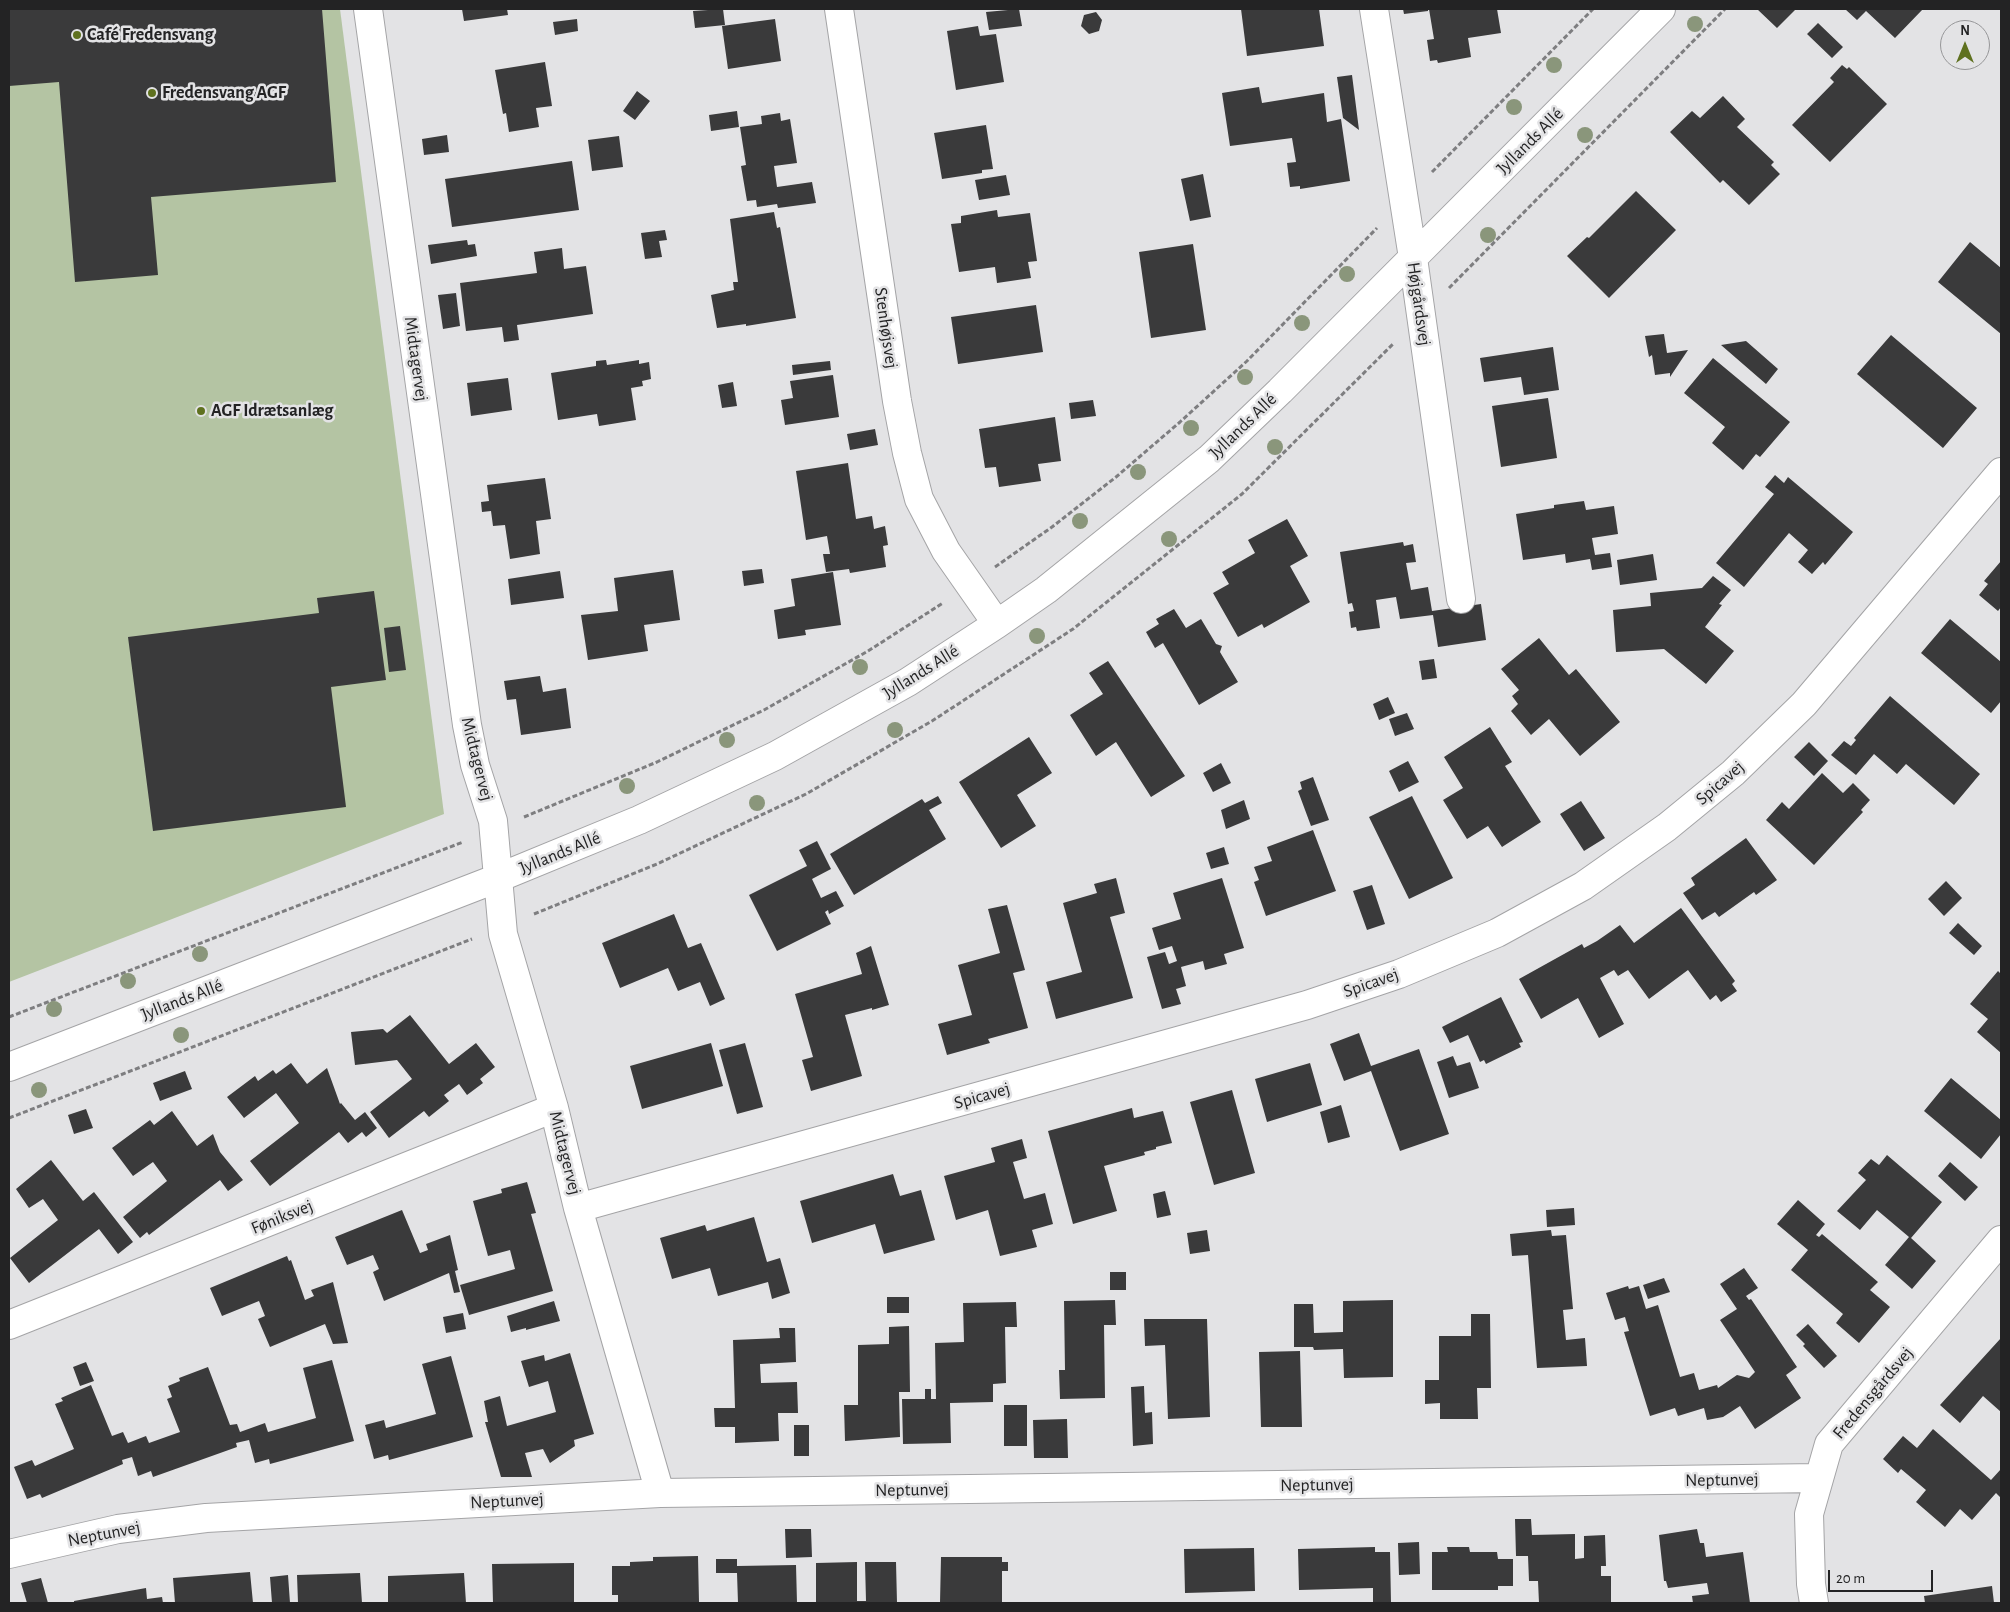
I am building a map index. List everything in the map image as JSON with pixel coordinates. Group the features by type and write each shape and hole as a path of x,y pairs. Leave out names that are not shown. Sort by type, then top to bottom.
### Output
{"street":[{"name":"Midtagervej","path":"368,9 467,726 474,765 493,821 503,934 554,1108 578,1208 660,1493"},
{"name":"Stenhøjsvej","path":"839,9 906,453 919,500 946,551 971,584 997,624"},
{"name":"Højgårdsvej","path":"1374,9 1413,258 1460,599"},
{"name":"Jyllands Allé","path":"9,1067 498,878 639,820 775,756 908,682 997,624 1067,573 1209,459 1245,426 1661,9"},
{"name":"Spicavej","path":"578,1208 1306,1005 1399,974 1498,933 1582,886 1667,827 1733,773 1804,704 2001,472"},
{"name":"Føniksvej","path":"9,1325 554,1108"},
{"name":"Fredensgårdsvej","path":"1814,1603 1811,1584 1809,1514 1829,1444 2001,1240"},
{"name":"Neptunvej","path":"9,1554 118,1529 206,1518 660,1493 1819,1478"}],"path":[{"path":"9,1017 494,830 657,762 764,710 868,651 971,584 1052,527 1116,477 1180,422 1247,361 1593,9"}],"green space":[{"name":"AGF Idrætsanlæg","path":"9,9 340,9 444,814 9,982"}],"building":[{"path":"9,9 322,9 336,182 151,197 158,275 75,282 59,82 9,86"},
{"path":"462,9 507,9 508,15 464,21"},
{"path":"723,9 725,25 695,28 693,11"},
{"path":"1019,9 1022,26 989,30 986,12"},
{"path":"1241,9 1319,9 1324,46 1247,56"},
{"path":"1403,9 1428,9 1428,11 1404,14"},
{"path":"1429,9 1497,9 1501,33 1468,38 1471,57 1438,63 1437,60 1430,61 1427,40 1434,39"},
{"path":"1757,9 1796,9 1777,28"},
{"path":"1845,9 1923,9 1895,38 1866,11 1857,20"},
{"path":"1096,12 1102,20 1099,31 1089,34 1081,26 1084,15"},
{"path":"577,19 578,31 555,35 553,22"},
{"path":"775,19 781,61 728,69 722,26"},
{"path":"1818,23 1843,47 1832,58 1807,34"},
{"path":"978,26 980,36 996,34 1004,82 956,90 947,31"},
{"path":"545,62 552,106 536,108 539,127 509,132 506,113 503,114 495,70"},
{"path":"1842,65 1847,69 1849,67 1887,104 1830,162 1792,125 1834,82 1830,78"},
{"path":"1352,75 1359,130 1343,118 1337,77"},
{"path":"1259,87 1262,103 1324,93 1327,122 1341,119 1350,181 1300,189 1300,186 1290,187 1287,163 1296,162 1292,138 1230,146 1222,93"},
{"path":"637,91 650,101 635,120 623,111"},
{"path":"1723,96 1745,119 1737,127 1774,162 1771,165 1780,174 1749,205 1723,180 1720,183 1670,132 1692,111 1700,118"},
{"path":"737,111 739,127 711,131 709,115"},
{"path":"780,113 781,121 790,119 797,163 774,166 777,187 812,182 816,203 778,208 777,204 757,207 756,200 747,201 741,166 746,165 740,127 762,124 761,116"},
{"path":"986,125 993,169 982,170 982,173 942,179 934,133"},
{"path":"447,135 449,152 424,155 422,139"},
{"path":"619,136 623,167 592,171 588,140"},
{"path":"572,161 579,210 452,227 445,179"},
{"path":"1203,174 1211,217 1190,221 1181,179"},
{"path":"1006,175 1010,195 979,200 975,180"},
{"path":"1636,191 1676,230 1609,298 1567,256 1587,237 1589,238"},
{"path":"997,210 998,217 1030,213 1037,261 1028,262 1031,278 997,283 995,267 959,272 951,224 961,223 961,216"},
{"path":"774,212 777,228 780,227 796,318 746,326 746,324 717,328 711,295 734,290 733,282 738,282 730,219"},
{"path":"665,230 667,240 659,241 662,257 645,259 641,233"},
{"path":"467,240 468,245 475,244 477,256 431,264 428,245"},
{"path":"1970,242 2001,268 2001,334 1938,282"},
{"path":"1193,244 1206,330 1151,338 1139,252"},
{"path":"562,248 564,269 586,266 593,314 517,325 519,340 504,342 502,327 466,331 460,283 537,273 534,252"},
{"path":"456,293 460,326 443,329 438,295"},
{"path":"1036,305 1043,352 958,364 951,317"},
{"path":"1664,334 1667,353 1688,350 1670,377 1670,373 1655,375 1652,355 1649,357 1645,336"},
{"path":"1891,335 1977,408 1943,448 1857,374"},
{"path":"1746,341 1778,369 1766,384 1721,345"},
{"path":"1553,347 1559,390 1524,395 1521,377 1484,382 1480,358"},
{"path":"1713,358 1790,422 1760,457 1756,454 1743,470 1712,443 1725,427 1684,393"},
{"path":"606,360 607,365 639,360 639,364 649,362 651,379 642,381 643,386 631,388 636,420 599,426 597,414 558,420 551,373 596,366 596,361"},
{"path":"830,361 831,370 793,375 792,365"},
{"path":"833,375 839,417 785,425 781,400 793,398 790,381"},
{"path":"508,378 512,410 471,416 467,383"},
{"path":"733,382 737,406 722,408 718,385"},
{"path":"1548,398 1557,458 1501,467 1492,406"},
{"path":"1093,400 1096,416 1071,419 1069,403"},
{"path":"1055,417 1061,461 1038,464 1041,481 999,487 996,467 985,468 979,429"},
{"path":"875,429 878,445 850,450 847,434"},
{"path":"848,463 856,519 872,516 874,529 885,526 888,545 883,546 886,567 850,573 849,569 826,572 823,554 830,554 827,536 806,540 796,471"},
{"path":"1775,475 1784,483 1788,477 1853,532 1825,565 1823,562 1812,574 1798,562 1808,550 1789,533 1744,587 1716,563 1774,494 1765,487"},
{"path":"545,478 551,519 536,521 540,554 510,559 505,525 493,526 491,511 482,512 481,502 489,501 487,485"},
{"path":"1584,501 1586,510 1614,506 1618,534 1592,538 1595,555 1610,553 1612,567 1592,570 1590,559 1566,563 1565,554 1523,560 1516,514 1554,508 1554,505"},
{"path":"1287,519 1308,556 1290,566 1310,602 1264,628 1262,624 1238,637 1213,593 1229,584 1222,572 1255,553 1248,540"},
{"path":"1403,542 1404,546 1413,544 1416,562 1406,563 1411,590 1428,587 1432,611 1481,604 1486,640 1438,647 1433,615 1400,619 1396,597 1376,600 1380,628 1357,631 1356,627 1351,628 1349,612 1354,611 1352,603 1348,604 1340,552"},
{"path":"1653,554 1657,580 1620,585 1617,560"},
{"path":"2001,561 2001,607 1998,611 1979,595 1988,584 1984,581"},
{"path":"762,569 764,583 744,586 742,571"},
{"path":"673,570 680,620 644,625 648,651 588,660 581,615 618,611 614,578"},
{"path":"560,571 564,598 511,605 508,579"},
{"path":"833,572 841,625 805,630 806,635 778,639 774,610 795,606 791,579"},
{"path":"1713,576 1731,590 1719,604 1722,605 1705,627 1734,651 1706,684 1664,649 1616,652 1613,610 1651,606 1650,593 1702,588"},
{"path":"374,591 386,680 331,687 346,807 153,831 128,637 319,613 317,598"},
{"path":"1174,609 1186,628 1201,619 1216,644 1222,646 1220,652 1238,682 1199,705 1163,643 1155,648 1146,632 1159,624 1156,619"},
{"path":"1950,619 2001,662 2001,701 1991,713 1921,653"},
{"path":"400,626 406,670 389,672 384,628"},
{"path":"1539,638 1569,675 1576,669 1620,722 1580,756 1549,719 1531,735 1511,711 1518,704 1512,696 1519,690 1501,669"},
{"path":"1434,659 1437,678 1422,680 1419,661"},
{"path":"1108,661 1185,776 1151,797 1116,742 1096,756 1070,715 1103,694 1089,673"},
{"path":"540,676 543,692 566,688 571,728 521,735 516,699 507,700 504,681"},
{"path":"1890,696 1980,774 1954,805 1906,764 1897,774 1874,754 1856,775 1831,755 1844,741 1851,746 1856,740 1854,738"},
{"path":"1388,697 1395,713 1379,720 1373,704"},
{"path":"1407,713 1414,729 1395,736 1389,719"},
{"path":"1490,727 1512,762 1505,766 1541,822 1502,847 1488,826 1467,839 1443,800 1463,788 1444,757"},
{"path":"1029,737 1052,773 1017,795 1036,826 1001,848 959,782"},
{"path":"1809,742 1828,761 1814,776 1794,757"},
{"path":"1408,761 1419,782 1399,792 1389,771"},
{"path":"1221,763 1231,783 1213,792 1203,773"},
{"path":"1822,773 1843,793 1853,783 1870,800 1861,810 1863,812 1814,865 1766,820 1782,802 1789,809"},
{"path":"1313,777 1329,820 1311,826 1298,791 1302,789 1300,782"},
{"path":"938,796 942,803 929,810 946,839 854,895 830,854 922,799 925,803"},
{"path":"1412,796 1453,878 1409,899 1369,817"},
{"path":"1244,800 1250,819 1226,829 1221,810"},
{"path":"1581,801 1605,838 1584,851 1560,814"},
{"path":"1313,830 1336,891 1266,916 1254,882 1259,880 1254,867 1272,861 1267,847"},
{"path":"1746,838 1777,880 1756,895 1754,892 1719,917 1715,912 1702,920 1683,893 1695,885 1691,878"},
{"path":"817,841 831,869 812,879 821,898 836,891 844,906 829,914 828,910 825,912 831,924 777,951 749,895 807,866 799,850"},
{"path":"1224,847 1229,864 1211,869 1206,853"},
{"path":"1116,878 1125,913 1110,917 1133,998 1056,1019 1046,982 1082,972 1063,903 1097,893 1094,884"},
{"path":"1222,878 1244,948 1224,954 1227,964 1205,970 1203,961 1181,967 1186,986 1176,989 1181,1004 1162,1009 1147,957 1165,952 1169,964 1177,961 1172,946 1159,950 1152,928 1181,919 1173,893"},
{"path":"1946,881 1962,898 1944,916 1928,899"},
{"path":"1372,885 1385,924 1367,930 1353,891"},
{"path":"1007,905 1025,970 1013,973 1028,1028 988,1039 990,1043 947,1055 938,1024 972,1015 958,965 1000,953 988,909"},
{"path":"1681,908 1735,981 1732,984 1737,991 1721,1002 1716,995 1710,1000 1688,970 1649,999 1628,970 1618,976 1614,970 1600,978 1624,1024 1599,1038 1578,998 1541,1019 1519,979 1582,944 1584,948 1620,925 1634,943"},
{"path":"674,914 688,948 701,943 725,999 710,1006 700,982 678,991 668,968 620,988 602,943"},
{"path":"1958,923 1982,946 1974,955 1949,933"},
{"path":"871,946 889,1005 845,1015 862,1076 811,1091 802,1060 813,1057 795,994 862,974 856,953"},
{"path":"1998,971 2001,974 2001,1053 1977,1032 1988,1019 1970,1004"},
{"path":"1501,997 1523,1042 1519,1043 1521,1047 1486,1064 1484,1060 1480,1062 1468,1035 1450,1043 1442,1027"},
{"path":"410,1015 449,1064 476,1043 495,1067 480,1079 483,1083 467,1095 459,1084 444,1095 449,1101 429,1117 424,1111 389,1138 370,1112 412,1079 397,1060 355,1065 351,1032 383,1029 387,1033"},
{"path":"1359,1033 1371,1066 1419,1049 1449,1134 1400,1151 1371,1071 1344,1081 1330,1044"},
{"path":"711,1043 723,1086 642,1109 630,1066"},
{"path":"745,1043 763,1107 737,1114 719,1050"},
{"path":"1453,1056 1457,1066 1470,1062 1479,1088 1449,1098 1437,1062"},
{"path":"291,1063 307,1084 327,1068 340,1104 355,1120 365,1112 377,1128 366,1137 362,1132 348,1143 339,1132 270,1186 250,1161 299,1123 276,1093 244,1118 227,1097 255,1076 258,1081 273,1070 276,1074"},
{"path":"1310,1063 1322,1105 1267,1122 1255,1079"},
{"path":"185,1071 192,1089 160,1101 153,1083"},
{"path":"1951,1078 2001,1120 2001,1134 1981,1159 1924,1111"},
{"path":"1232,1090 1255,1173 1214,1185 1190,1102"},
{"path":"1341,1105 1350,1137 1328,1143 1320,1112"},
{"path":"1132,1108 1134,1118 1163,1111 1172,1143 1144,1152 1145,1155 1104,1166 1117,1211 1073,1224 1048,1131"},
{"path":"86,1109 93,1128 74,1134 68,1115"},
{"path":"172,1111 197,1146 213,1134 220,1152 243,1180 228,1191 220,1180 149,1235 147,1232 140,1238 123,1217 167,1181 153,1162 133,1176 112,1148 150,1120 154,1125"},
{"path":"1022,1139 1027,1158 1013,1162 1024,1199 1045,1193 1053,1224 1032,1230 1037,1247 1000,1256 988,1210 956,1220 944,1176 995,1162 991,1148"},
{"path":"1887,1155 1942,1202 1911,1238 1936,1261 1912,1289 1885,1265 1909,1237 1877,1210 1860,1230 1837,1211 1866,1180 1858,1173 1871,1159 1879,1165"},
{"path":"51,1160 83,1201 94,1192 133,1242 118,1254 99,1229 29,1283 10,1258 58,1220 43,1199 29,1208 16,1189"},
{"path":"1950,1162 1978,1187 1965,1201 1938,1176"},
{"path":"893,1174 900,1196 921,1190 935,1240 884,1254 875,1224 812,1243 800,1201"},
{"path":"527,1182 536,1213 531,1214 553,1291 469,1315 460,1285 515,1269 510,1250 488,1256 473,1201 502,1193 501,1189"},
{"path":"1165,1191 1171,1215 1157,1218 1153,1194"},
{"path":"1798,1200 1825,1224 1816,1235 1819,1237 1822,1234 1878,1282 1870,1290 1890,1307 1859,1343 1836,1323 1843,1314 1791,1270 1808,1250 1777,1224"},
{"path":"1574,1208 1575,1225 1547,1227 1546,1210"},
{"path":"402,1210 420,1253 428,1250 426,1244 450,1235 458,1270 455,1271 460,1292 454,1293 449,1273 384,1301 373,1272 379,1269 373,1255 347,1265 335,1237"},
{"path":"754,1217 767,1262 780,1258 790,1293 772,1299 768,1282 718,1296 710,1268 672,1279 660,1238 705,1225 707,1231"},
{"path":"1207,1230 1210,1251 1190,1254 1187,1233"},
{"path":"1551,1230 1552,1236 1566,1235 1573,1309 1563,1310 1566,1340 1585,1338 1587,1366 1537,1368 1528,1255 1512,1256 1510,1234"},
{"path":"287,1256 289,1261 291,1260 305,1300 314,1296 311,1290 333,1282 348,1343 333,1344 325,1324 270,1347 258,1319 265,1316 259,1301 222,1316 210,1288"},
{"path":"1744,1268 1758,1288 1746,1296 1749,1300 1751,1299 1797,1367 1786,1375 1801,1398 1755,1429 1740,1406 1723,1417 1707,1420 1704,1408 1678,1416 1675,1408 1650,1416 1624,1332 1629,1331 1625,1317 1615,1320 1606,1293 1628,1286 1629,1289 1639,1286 1646,1309 1658,1305 1680,1377 1694,1373 1699,1390 1717,1385 1718,1388 1737,1375 1749,1378 1755,1372 1720,1320 1737,1309 1720,1284"},
{"path":"1110,1272 1126,1272 1126,1290 1110,1290"},
{"path":"1664,1278 1670,1292 1648,1299 1643,1285"},
{"path":"887,1297 909,1297 909,1313 887,1313"},
{"path":"1115,1300 1116,1325 1104,1325 1105,1398 1060,1399 1059,1370 1065,1370 1064,1301"},
{"path":"1393,1300 1393,1377 1344,1378 1343,1349 1314,1350 1313,1347 1294,1347 1294,1304 1313,1304 1314,1333 1343,1332 1343,1301"},
{"path":"554,1301 560,1321 511,1332 507,1316"},
{"path":"1016,1302 1017,1327 1005,1327 1006,1383 993,1384 993,1402 950,1403 951,1443 903,1444 902,1399 925,1399 925,1389 931,1389 931,1399 936,1399 935,1343 964,1342 963,1303"},
{"path":"463,1313 466,1329 446,1333 443,1317"},
{"path":"1471,1314 1490,1314 1491,1388 1477,1388 1478,1419 1440,1419 1440,1403 1425,1404 1425,1380 1439,1380 1439,1336 1471,1336"},
{"path":"1144,1319 1207,1319 1210,1417 1168,1419 1165,1345 1145,1346"},
{"path":"1808,1324 1837,1356 1824,1368 1803,1346 1805,1344 1796,1335"},
{"path":"909,1326 910,1392 899,1392 900,1437 845,1441 844,1405 858,1405 858,1345 889,1344 889,1327"},
{"path":"779,1328 795,1328 796,1362 760,1364 761,1383 797,1382 798,1413 778,1413 779,1441 735,1443 735,1427 715,1427 714,1408 735,1408 733,1340 780,1338"},
{"path":"2001,1338 2001,1412 1983,1396 1960,1423 1940,1405"},
{"path":"1300,1351 1302,1427 1261,1427 1259,1352"},
{"path":"570,1353 594,1434 574,1440 575,1446 550,1463 543,1449 525,1453 532,1477 501,1477 485,1422 488,1422 484,1401 500,1396 507,1426 556,1412 548,1381 529,1387 521,1361 544,1355 545,1361"},
{"path":"451,1356 473,1437 389,1460 388,1455 374,1459 365,1425 384,1420 386,1428 436,1414 422,1364"},
{"path":"332,1360 354,1441 270,1464 269,1459 255,1463 249,1440 236,1443 237,1447 153,1477 151,1471 138,1476 132,1457 122,1460 123,1464 42,1498 40,1494 27,1499 14,1467 32,1460 35,1466 74,1449 55,1404 63,1401 61,1398 91,1385 112,1436 123,1432 128,1443 146,1436 149,1443 180,1432 167,1399 172,1397 168,1386 180,1381 179,1378 208,1367 230,1425 237,1424 240,1432 265,1423 268,1432 316,1418 303,1368"},
{"path":"86,1362 94,1381 80,1386 73,1367"},
{"path":"1144,1386 1145,1413 1152,1412 1153,1444 1133,1446 1131,1387"},
{"path":"1004,1405 1027,1405 1027,1446 1004,1446"},
{"path":"1067,1419 1068,1458 1034,1458 1033,1420"},
{"path":"794,1425 809,1425 809,1456 794,1456"},
{"path":"1933,1429 1991,1480 2001,1469 2001,1498 1996,1493 1972,1520 1960,1509 1945,1527 1916,1502 1926,1490 1901,1469 1898,1473 1883,1459 1903,1436 1917,1448"},
{"path":"1515,1519 1531,1519 1532,1535 1575,1534 1575,1559 1584,1558 1584,1536 1605,1535 1606,1566 1601,1566 1601,1576 1611,1576 1611,1603 1539,1603 1538,1581 1529,1581 1528,1556 1516,1556"},
{"path":"785,1529 811,1529 812,1557 786,1558"},
{"path":"1697,1529 1700,1543 1704,1543 1706,1557 1743,1552 1750,1603 1693,1603 1692,1596 1709,1594 1707,1583 1668,1588 1666,1581 1664,1581 1659,1535"},
{"path":"1419,1542 1420,1574 1399,1575 1398,1543"},
{"path":"1375,1547 1375,1552 1390,1552 1391,1603 1373,1603 1373,1588 1299,1590 1298,1549"},
{"path":"1447,1547 1469,1547 1470,1552 1497,1552 1498,1559 1513,1559 1513,1586 1498,1586 1498,1590 1432,1590 1432,1552 1448,1552"},
{"path":"1254,1548 1255,1591 1185,1593 1184,1549"},
{"path":"698,1556 699,1602 618,1603 618,1595 612,1595 612,1566 630,1566 630,1562 653,1561 653,1557"},
{"path":"941,1557 1002,1557 1002,1562 1008,1562 1008,1571 1002,1571 1002,1603 940,1603"},
{"path":"716,1559 737,1559 737,1566 796,1565 797,1603 738,1603 737,1573 716,1573"},
{"path":"857,1562 857,1601 866,1601 865,1562 896,1562 897,1603 816,1603 816,1563"},
{"path":"574,1563 574,1603 493,1603 492,1564"},
{"path":"250,1572 253,1603 175,1603 173,1578"},
{"path":"360,1573 362,1603 298,1603 297,1575"},
{"path":"464,1573 466,1603 388,1603 388,1576"},
{"path":"288,1575 290,1603 272,1603 270,1577"},
{"path":"41,1578 48,1603 27,1603 21,1583"},
{"path":"1992,1586 1994,1603 1925,1603 1924,1596"},
{"path":"146,1588 147,1599 162,1597 163,1603 74,1603 74,1601"}],"place":[{"name":"Café Fredensvang","path":"77,35"},
{"name":"Fredensvang AGF","path":"152,93"},
{"name":"AGF Idrætsanlæg","path":"201,411"}]}
